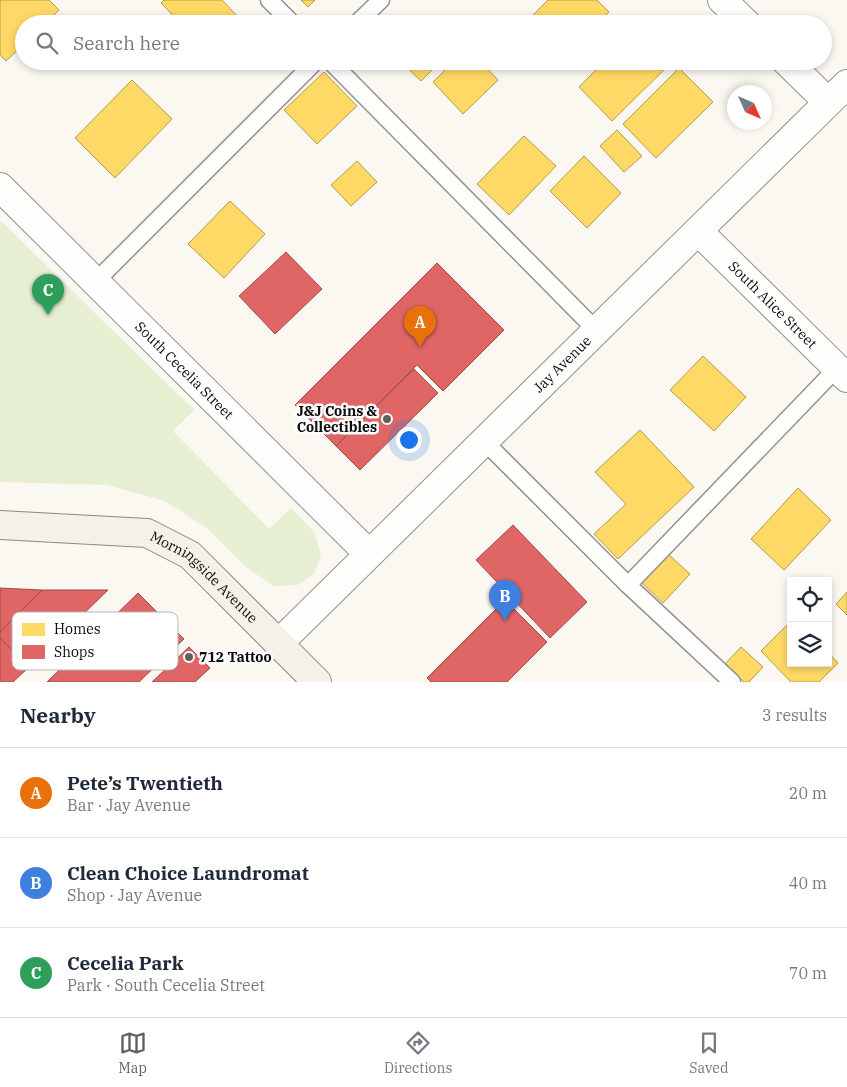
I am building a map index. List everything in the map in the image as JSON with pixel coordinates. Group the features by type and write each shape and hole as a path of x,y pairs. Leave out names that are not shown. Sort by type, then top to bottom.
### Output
{"main road":[{"name":"Morningside Avenue","path":"0,525 147,534 190,555 278,644"},
{"path":"278,644 317,682"}],"street":[{"path":"722,0 738,15"},
{"path":"801,70 838,93"},
{"name":"Jay Avenue","path":"278,644 838,93"},
{"name":"South Cecelia Street","path":"0,187 370,554"},
{"name":"South Alice Street","path":"698,231 842,373"}],"lane":[{"path":"269,0 284,15"},
{"path":"365,15 381,0"},
{"path":"96,281 307,70"},
{"path":"339,70 596,330"},
{"path":"628,585 842,373"},
{"path":"484,440 628,585 732,682"}],"green space":[{"path":"0,220 194,410 173,431 269,529 291,508 315,533 321,556 314,574 297,585 273,586 247,568 208,529 165,501 107,485 0,482"}],"building: Homes":[{"path":"0,0 49,0 59,10 54,15 15,15 15,52 6,61 0,55"},
{"path":"164,0 222,0 236,15 172,15 161,3"},
{"path":"301,0 315,0 308,7"},
{"path":"548,0 597,0 609,12 606,15 533,15"},
{"path":"409,70 432,70 421,81"},
{"path":"445,70 489,70 498,80 463,114 433,82"},
{"path":"596,70 664,70 612,121 579,87"},
{"path":"677,70 681,70 713,102 656,158 623,124"},
{"path":"324,72 357,106 317,144 284,110"},
{"path":"132,80 172,119 115,178 75,138"},
{"path":"617,130 642,156 624,172 600,146"},
{"path":"524,136 556,166 509,215 477,184"},
{"path":"584,156 621,193 587,228 550,191"},
{"path":"357,161 377,182 351,206 331,185"},
{"path":"230,201 265,234 224,278 188,244"},
{"path":"703,356 746,397 714,431 670,390"},
{"path":"640,430 694,487 618,559 594,534 626,504 595,472"},
{"path":"798,488 831,520 784,570 751,539"},
{"path":"668,554 690,574 663,603 641,582"},
{"path":"847,592 847,615 836,604"},
{"path":"787,625 787,667 832,667 832,656 838,663 819,682 791,682 761,651"},
{"path":"741,647 763,667 749,682 744,682 725,664"}],"building: Shops":[{"path":"286,252 322,289 275,334 239,296"},
{"path":"437,263 504,330 443,391 417,365 336,446 295,405"},
{"name":"J&J Coins & Collectibles","path":"414,369 438,393 360,470 336,446"},
{"path":"513,525 587,602 550,638 476,560"},
{"path":"0,588 42,590 20,612 12,612 12,620 0,632"},
{"path":"42,590 108,590 85,612 20,612"},
{"path":"138,593 157,612 119,612"},
{"path":"505,600 547,642 507,682 431,682 427,678"},
{"path":"12,620 12,650 0,638 0,632"},
{"path":"178,633 184,639 178,645"},
{"path":"0,638 12,650 12,670 26,670 13,682 0,682"},
{"name":"712 Tattoo","path":"189,647 210,668 195,682 152,682 165,670 178,670 178,657"},
{"path":"59,670 152,670 139,682 47,682"}],"place":[{"name":"Cecelia Park","path":"48,315"},
{"name":"Pete’s Twentieth","path":"420,347"},
{"name":"J&J Coins & Collectibles","path":"387,419"},
{"name":"Clean Choice Laundromat","path":"505,621"},
{"name":"712 Tattoo","path":"189,657"}]}
